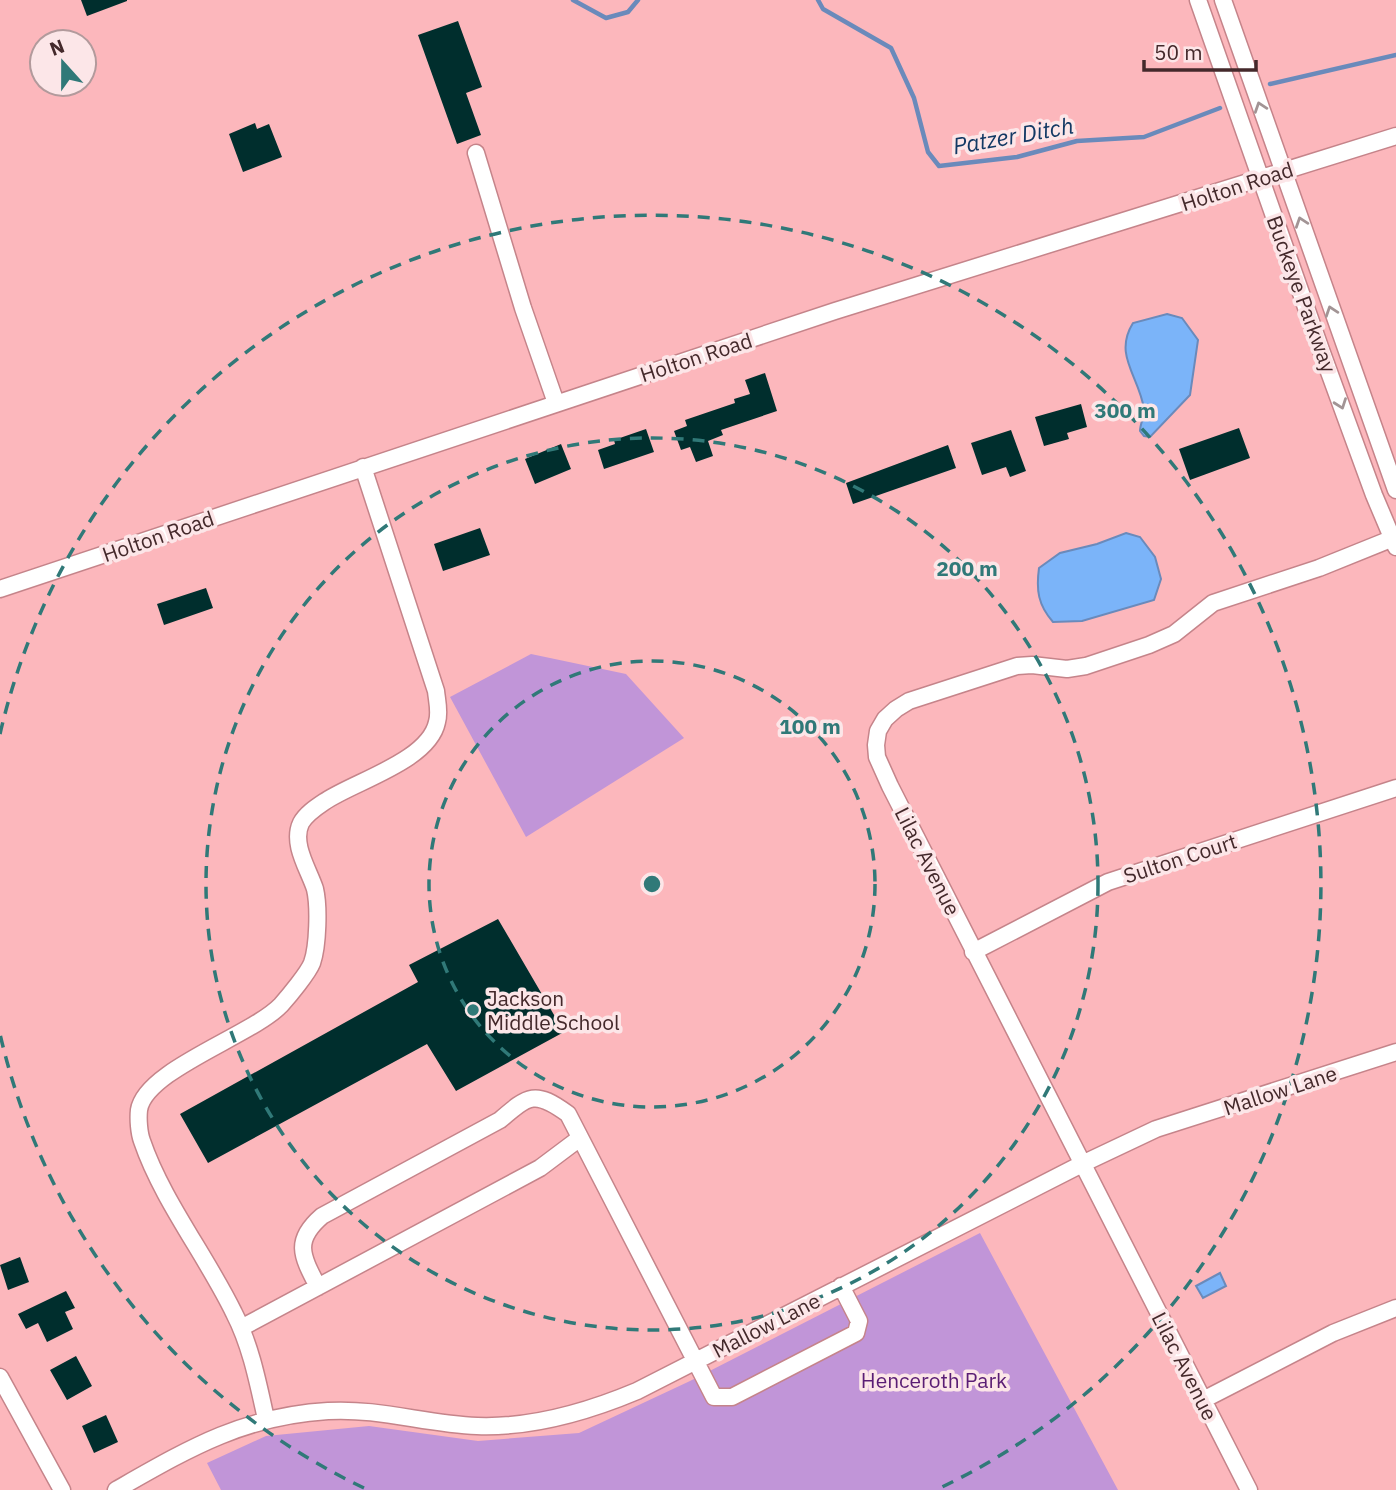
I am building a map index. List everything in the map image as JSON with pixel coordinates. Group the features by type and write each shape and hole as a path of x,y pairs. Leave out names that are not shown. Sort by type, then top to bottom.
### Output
{"street":[{"name":"Buckeye Parkway","path":"1198,0 1374,495 1395,541"},
{"name":"Buckeye Parkway","path":"1223,0 1396,491"},
{"name":"Holton Road","path":"0,589 835,311 1396,136"},
{"path":"476,153 523,308 556,403"},
{"path":"266,1419 253,1362 241,1328 152,1163 141,1139 139,1112 141,1102 163,1076 248,1029 280,1006 312,964 317,925 316,892 301,852 300,825 309,812 335,795 420,749 433,735 438,721 436,691 363,467"},
{"name":"Lilac Avenue","path":"1249,1490 973,952 877,757 878,731 885,719 909,701 1003,670 1032,665 1066,669 1086,666 1174,634 1213,603 1395,541"},
{"name":"Sulton Court","path":"973,952 1108,882 1396,788"},
{"name":"Mallow Lane","path":"116,1490 202,1442 266,1419 331,1410 376,1411 478,1426 530,1422 604,1405 1156,1129 1396,1052"},
{"path":"318,1287 302,1247 308,1228 322,1216 500,1120 525,1099 547,1099 568,1114 714,1397 732,1397 856,1333 859,1321 841,1286"},
{"path":"241,1328 540,1168 580,1138"},
{"path":"1203,1400 1333,1333 1396,1308"},
{"path":"0,1377 62,1490"}],"green space":[{"path":"531,654 626,674 684,738 526,837 450,697"},
{"name":"Henceroth Park","path":"980,1233 1118,1490 221,1490 207,1463 266,1436 369,1426 478,1441 579,1433 690,1381"}],"water":[{"path":"1167,314 1182,318 1198,340 1190,395 1150,437 1144,436 1140,431 1144,409 1126,356 1126,345 1133,323"},
{"path":"1126,533 1140,537 1155,557 1161,579 1154,600 1082,621 1053,622 1039,597 1039,568 1060,553 1097,544"},
{"path":"1220,1273 1226,1286 1203,1298 1196,1286"}],"building":[{"path":"81,0 127,0 127,1 87,16"},
{"path":"458,21 482,87 466,93 481,135 457,144 418,35"},
{"path":"255,123 257,129 269,124 282,157 243,172 229,134"},
{"path":"765,373 777,411 721,430 723,435 708,441 713,456 696,462 690,447 681,450 674,431 687,426 685,420 735,403 734,399 750,394 745,380"},
{"path":"1081,404 1087,427 1067,433 1069,439 1044,446 1035,417"},
{"path":"1239,428 1250,458 1190,480 1179,449"},
{"path":"646,429 654,452 604,469 598,450 615,444 614,440"},
{"path":"1011,430 1026,471 1010,477 1006,467 982,475 971,443"},
{"path":"561,444 571,469 535,484 525,459"},
{"path":"948,445 956,468 853,504 846,483"},
{"path":"480,528 490,555 443,571 434,544"},
{"path":"206,588 213,608 164,625 157,604"},
{"path":"498,919 564,1032 456,1091 427,1044 208,1163 180,1114 418,982 409,965"},
{"path":"20,1257 29,1282 8,1290 0,1265"},
{"path":"66,1291 75,1308 65,1312 73,1329 47,1342 38,1323 26,1329 18,1314"},
{"path":"76,1356 92,1386 67,1400 50,1370"},
{"path":"106,1415 118,1442 94,1453 82,1426"}],"waterway":[{"name":"Patzer Ditch","path":"573,0 606,18 628,12 638,0"},
{"name":"Patzer Ditch","path":"818,0 823,9 891,48 914,98 928,152 939,166 1017,157 1077,141 1144,137 1220,108"},
{"name":"Patzer Ditch","path":"1270,84 1396,55"}],"place":[{"name":"Jackson Middle School","path":"473,1010"}]}
